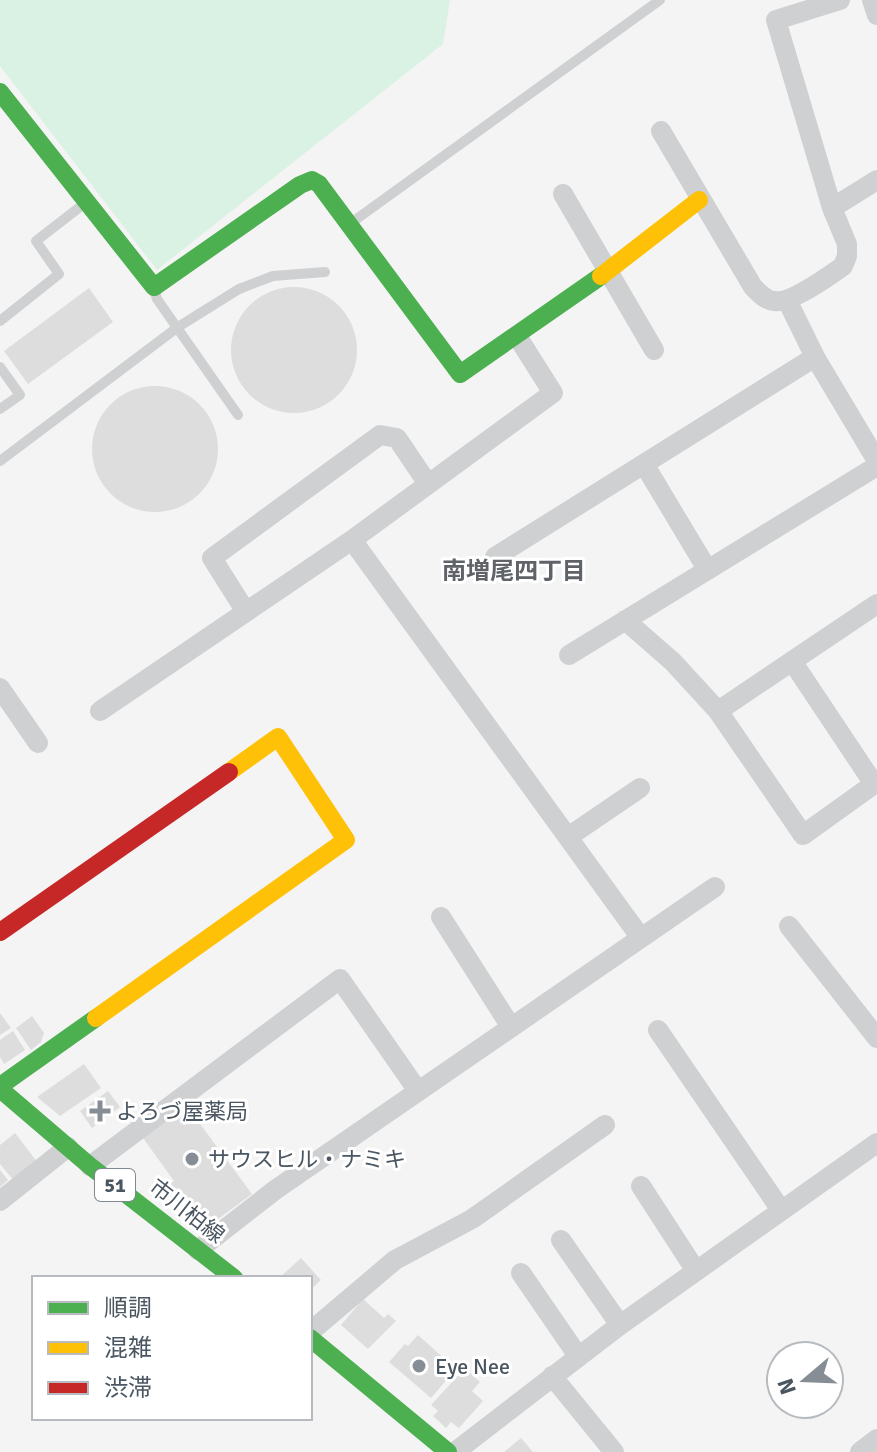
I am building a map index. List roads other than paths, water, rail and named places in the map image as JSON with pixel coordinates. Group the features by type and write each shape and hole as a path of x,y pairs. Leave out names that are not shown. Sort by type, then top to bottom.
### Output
{"street":[{"path":"661,131 699,200 753,287 764,298 787,300 843,266 847,244 832,208 776,20 840,0"},
{"path":"872,0 877,15"},
{"path":"0,92 154,287 300,185 312,180 319,184 460,374 610,270 699,200"},
{"path":"832,208 877,180"},
{"path":"563,194 654,350"},
{"path":"569,655 877,464 815,357 787,300"},
{"path":"100,711 352,540 553,393 517,336"},
{"path":"495,557 815,357"},
{"path":"246,612 212,558 380,435 397,438 428,484"},
{"path":"644,464 707,569"},
{"path":"352,540 641,938"},
{"path":"718,711 877,604"},
{"path":"625,620 673,662 718,711 803,835 875,783 792,661"},
{"path":"0,688 38,743"},
{"path":"0,932 278,737 346,840 0,1088"},
{"path":"568,837 640,788"},
{"path":"198,1250 275,1190 715,887"},
{"path":"441,917 511,1027"},
{"path":"789,926 877,1038"},
{"path":"90,1166 340,979 418,1091"},
{"path":"658,1030 781,1210"},
{"name":"市川柏線","path":"0,1088 90,1166 231,1276"},
{"path":"312,1330 395,1260 472,1219 605,1125"},
{"path":"0,1201 68,1147"},
{"path":"312,1340 445,1451 781,1210 875,1149"},
{"path":"641,1186 696,1271"},
{"path":"561,1240 620,1325"},
{"path":"521,1273 578,1356"},
{"path":"552,1376 614,1452"},
{"path":"860,1452 877,1439"}],"lane":[{"path":"349,224 660,0"},
{"path":"0,321 59,274 36,241 86,202"},
{"path":"0,460 178,327 255,281 273,276 325,272"},
{"path":"154,287 157,299 238,415"},
{"path":"0,367 20,395 0,409"}],"place":[{"name":"よろづ屋薬局","path":"100,1111"},
{"name":"サウスヒル・ナミキ","path":"192,1159"},
{"name":"Eye Nee","path":"419,1366"}],"district":[{"name":"南増尾四丁目","path":"514,571"}]}
